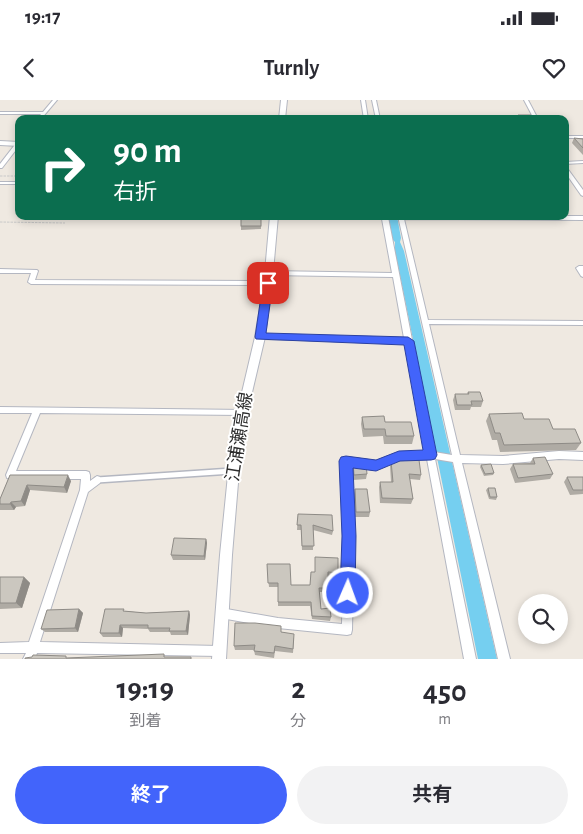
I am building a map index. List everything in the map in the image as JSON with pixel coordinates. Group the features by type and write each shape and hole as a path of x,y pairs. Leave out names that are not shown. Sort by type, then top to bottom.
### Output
{"main road":[{"path":"282,115 284,100"},
{"path":"0,144 15,143"},
{"name":"江浦瀬高線","path":"219,655 234,471 242,412 260,337 269,278 274,220"}],"street":[{"path":"0,113 44,114 55,100"},
{"path":"363,100 365,115"},
{"path":"374,100 377,115"},
{"path":"526,100 534,115"},
{"path":"569,137 583,137"},
{"path":"0,166 15,148"},
{"path":"569,163 583,162"},
{"path":"569,175 583,194"},
{"path":"0,183 15,183"},
{"path":"569,218 583,218"},
{"path":"386,220 398,245 426,322 504,659"},
{"path":"401,220 396,275 470,659"},
{"path":"583,268 579,268 583,276"},
{"path":"0,271 35,271 31,282 396,275"},
{"path":"426,322 583,323"},
{"path":"260,337 408,341"},
{"path":"0,410 242,412"},
{"path":"30,659 84,490 86,475 8,479 37,410"},
{"path":"221,613 278,623 347,630 349,536 346,461 376,465 399,456 431,455 457,459 503,460 559,455 583,456"},
{"path":"84,490 97,480"},
{"path":"0,648 33,647 219,655"}],"lane":[{"path":"97,480 234,471"}],"path":[{"path":"0,176 15,176"},
{"path":"0,222 65,223"}],"water":[{"path":"389,220 398,220 400,242 404,251 497,659 478,659 395,251 395,242 392,237"}],"building":[{"path":"574,138 583,139 583,148"},
{"path":"241,220 261,220 261,226 241,226"},
{"path":"468,392 480,392 483,401 471,401 472,405 457,405 455,394 469,394"},
{"path":"522,413 524,419 549,419 553,429 575,429 581,443 504,445 500,433 495,433 489,414"},
{"path":"384,416 385,422 411,422 414,436 386,436 385,429 364,429 362,417"},
{"path":"545,457 553,474 518,478 513,464 535,464 533,458"},
{"path":"419,460 421,475 409,474 413,499 382,498 380,482 393,482 391,461"},
{"path":"353,462 366,464 367,474 354,475"},
{"path":"491,464 494,473 485,474 481,465"},
{"path":"10,475 68,475 64,487 27,485 21,501 0,504 0,499"},
{"path":"567,477 583,477 583,490 573,490"},
{"path":"488,488 495,488 497,497 490,497"},
{"path":"355,489 367,489 370,512 356,512"},
{"path":"298,514 332,515 333,531 313,525 314,546 302,546 301,525 297,525"},
{"path":"174,538 206,539 204,556 171,555"},
{"path":"315,557 338,558 338,573 328,572 328,588 319,588 321,609 330,608 331,617 312,616 311,602 278,602 278,583 268,583 267,564 290,564 291,585 310,585 311,572 315,572"},
{"path":"0,577 24,577 16,603 0,603"},
{"path":"79,609 75,628 41,629 47,610"},
{"path":"105,609 124,609 123,611 146,613 189,611 186,631 169,631 170,628 148,628 148,625 120,625 119,633 100,633"},
{"path":"235,623 281,626 281,632 294,634 293,649 275,646 274,653 254,651 255,645 234,646"},
{"path":"164,654 164,657 191,657 191,659 25,659 33,655 66,656 66,658"}],"route":[{"path":"268,283 260,337 408,341 431,455 399,456 376,465 346,461 349,536 348,593"}]}
